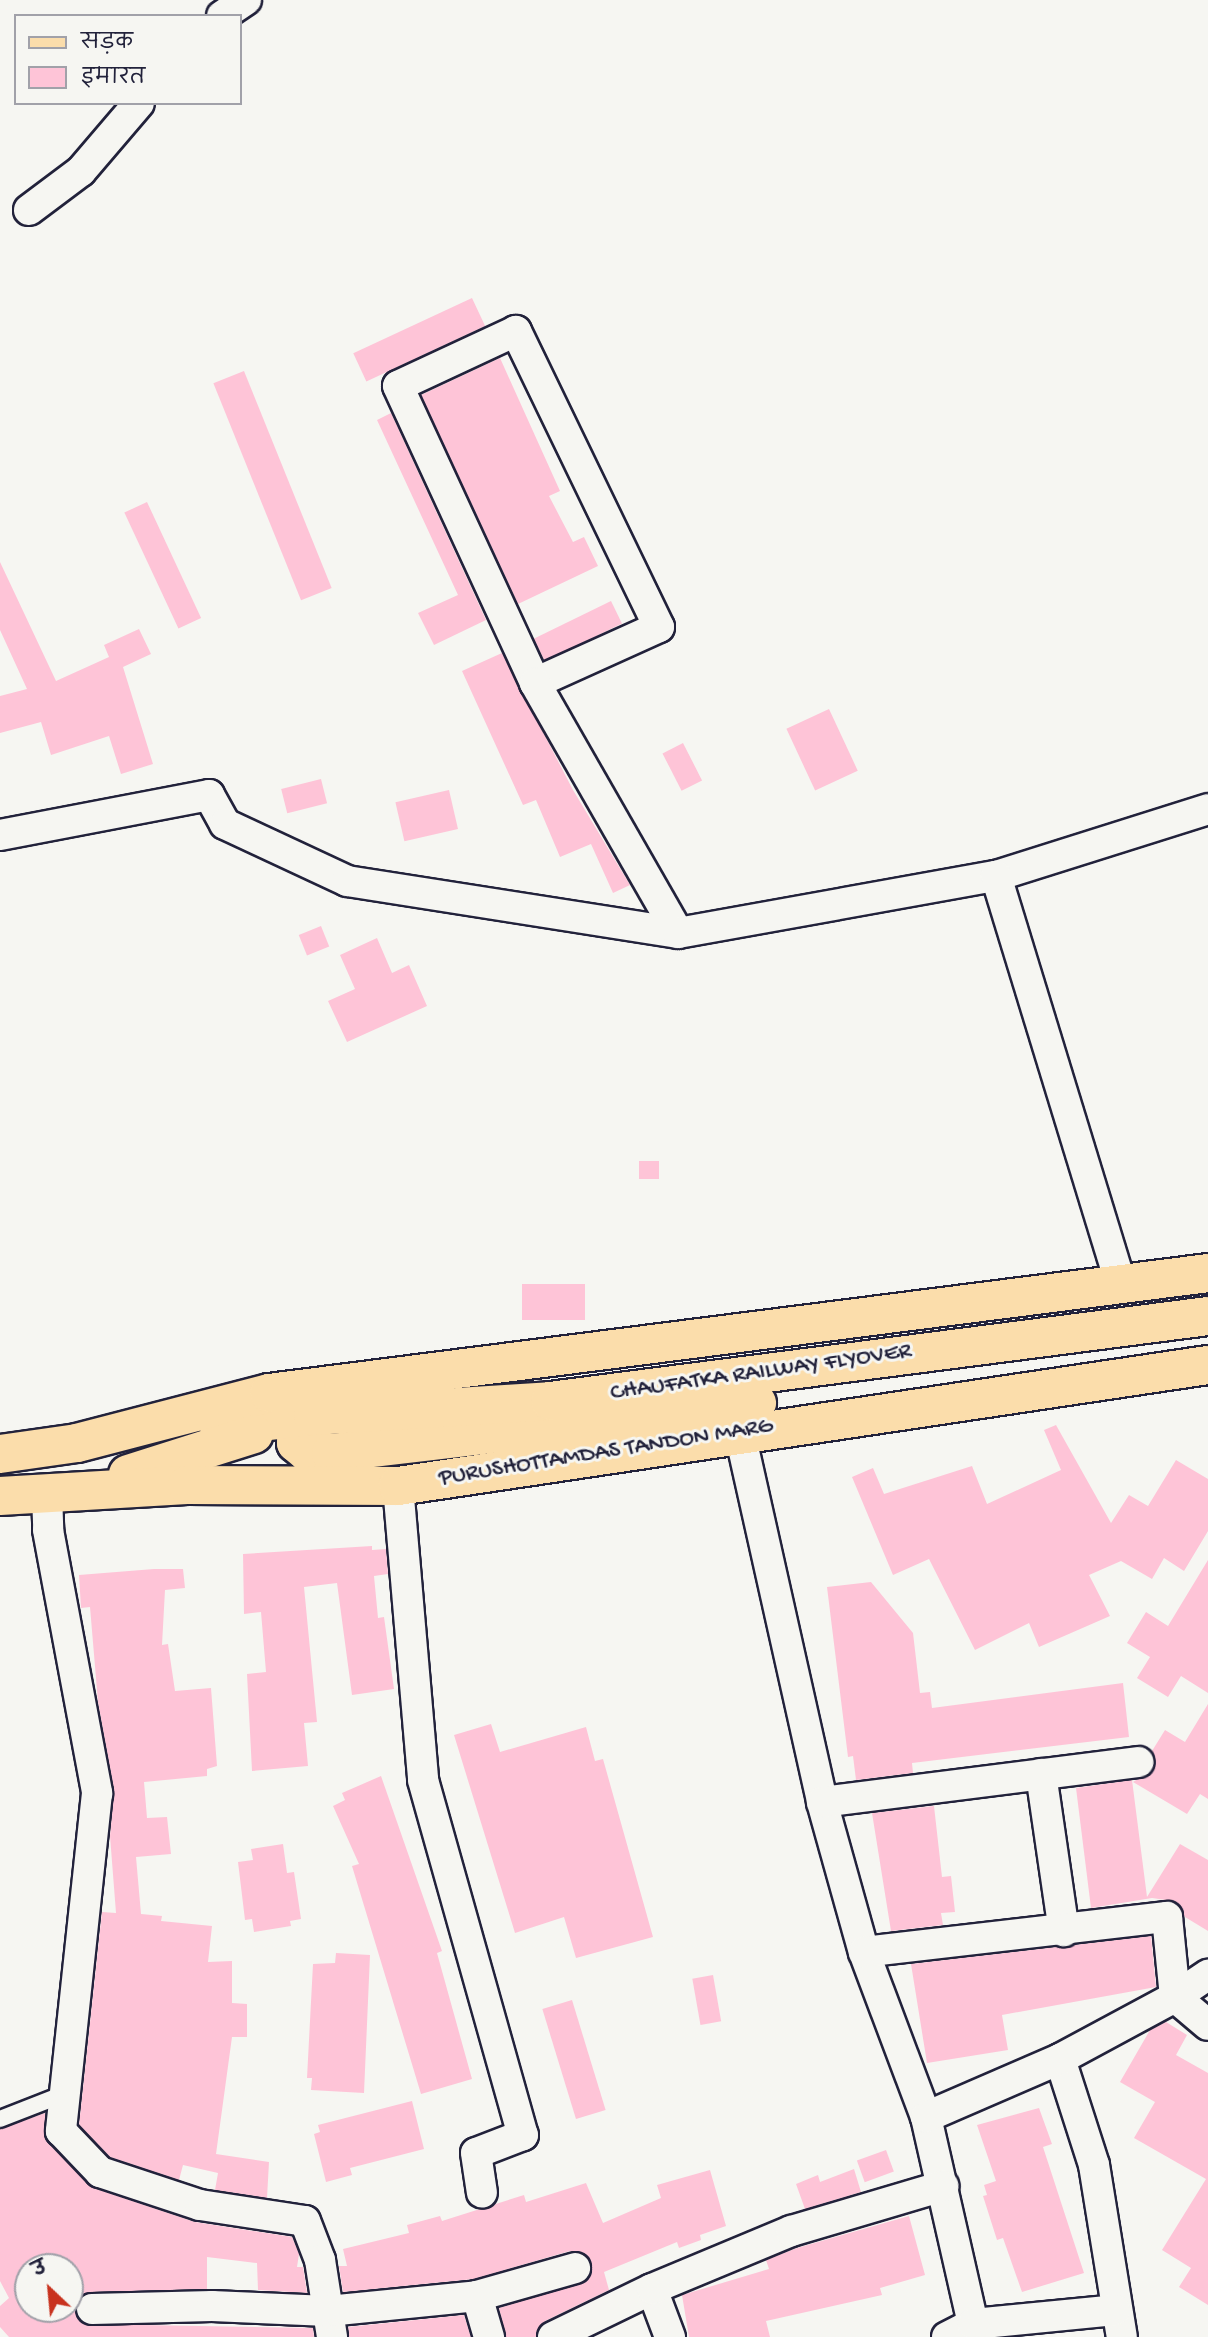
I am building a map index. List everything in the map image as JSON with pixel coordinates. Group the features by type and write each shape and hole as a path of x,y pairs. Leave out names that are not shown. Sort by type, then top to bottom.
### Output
{"main road":[{"path":"77,1443 269,1393 321,1385 1208,1273"},
{"name":"CHAUFATKA RAILWAY FLYOVER","path":"259,1428 313,1416 550,1402 1208,1316"},
{"path":"313,1416 297,1424 295,1431 296,1443 308,1453 584,1426 736,1419 1208,1345"},
{"name":"PURUSHOTTAMDAS TANDON MARG","path":"0,1496 187,1485 335,1489 398,1486 736,1419 1208,1365"},
{"path":"0,1454 77,1443 259,1428"},
{"path":"259,1428 260,1449 282,1473 335,1489"},
{"path":"60,1492 259,1428"}],"street":[{"path":"225,14 246,0"},
{"path":"29,209 81,171 137,105"},
{"path":"535,683 659,627 516,331 398,386 535,683 678,933"},
{"path":"0,835 209,796 225,824 347,881 678,933 996,876 1208,809"},
{"path":"996,876 1121,1286"},
{"path":"736,1419 821,1802 864,1952 926,2117 974,2325"},
{"path":"398,1486 423,1780 523,2135 476,2153 482,2193"},
{"path":"60,1492 47,1530 97,1793 61,2131 100,2172 200,2205 305,2221 320,2260 330,2324"},
{"path":"821,1802 1138,1762"},
{"path":"1041,1774 1064,1931"},
{"path":"864,1952 1167,1917 1175,1997 1208,2025"},
{"path":"926,2117 1060,2059 1175,1997 1208,1975"},
{"path":"947,2337 974,2325 1119,2323 1094,2165 1060,2059"},
{"path":"553,2337 652,2289 791,2231 943,2186"},
{"path":"92,2309 212,2306 330,2324 477,2296 575,2268"},
{"path":"652,2289 670,2337"},
{"path":"477,2296 489,2337"}],"lane":[{"path":"0,2119 64,2094"}],"building":[{"path":"472,298 485,326 366,381 353,353"},
{"path":"500,358 560,491 549,496 573,542 584,537 598,566 518,604 421,395"},
{"path":"244,371 332,588 301,600 213,383"},
{"path":"391,413 486,620 434,645 418,613 458,595 377,420"},
{"path":"147,502 201,618 178,629 124,513"},
{"path":"0,562 56,681 109,657 104,645 139,629 151,654 123,667 153,764 121,774 109,736 51,755 41,722 0,733 0,696 27,689 0,630"},
{"path":"611,601 622,623 545,661 534,639"},
{"path":"502,653 573,790 630,885 613,893 591,844 560,857 536,800 523,805 462,671"},
{"path":"829,709 858,771 815,790 786,729"},
{"path":"683,743 702,780 682,791 663,753"},
{"path":"321,779 327,803 287,813 281,789"},
{"path":"449,790 458,829 404,841 395,802"},
{"path":"321,926 329,946 307,955 299,935"},
{"path":"377,938 392,973 409,965 427,1006 347,1042 328,1001 355,989 340,955"},
{"path":"639,1161 659,1161 659,1179 639,1179"},
{"path":"522,1284 585,1284 585,1320 522,1320"},
{"path":"1056,1425 1111,1523 1129,1495 1148,1506 1176,1460 1208,1479 1208,1531 1184,1571 1164,1558 1152,1579 1121,1561 1089,1575 1110,1616 1039,1647 1029,1623 975,1650 929,1559 893,1575 852,1477 873,1468 884,1494 972,1466 987,1504 1061,1470 1044,1430"},
{"path":"372,1546 372,1550 386,1549 388,1574 374,1576 378,1618 384,1617 394,1689 352,1695 337,1583 304,1587 317,1722 304,1723 308,1766 252,1771 247,1674 266,1672 261,1612 244,1614 243,1554"},
{"path":"1208,1560 1208,1693 1181,1676 1168,1697 1137,1678 1150,1657 1127,1643 1146,1612 1168,1626"},
{"path":"183,1569 185,1588 165,1590 162,1645 168,1644 175,1691 211,1688 217,1766 207,1769 207,1776 144,1782 147,1818 167,1817 171,1854 136,1857 141,1914 162,1916 161,1921 212,1926 208,1962 232,1961 232,2003 247,2004 247,2037 232,2037 216,2154 269,2162 267,2198 215,2190 218,2173 183,2165 179,2180 110,2157 79,2125 102,1912 116,1913 110,1836 114,1790 98,1702 90,1607 81,1608 79,1575"},
{"path":"871,1582 913,1633 920,1693 930,1692 932,1708 1123,1683 1129,1737 912,1763 913,1773 856,1780 853,1756 848,1757 827,1587"},
{"path":"1208,1704 1208,1799 1200,1794 1187,1814 1133,1782 1154,1769 1152,1751 1165,1730 1185,1742"},
{"path":"491,1724 500,1752 586,1727 595,1761 603,1759 653,1937 576,1958 564,1917 515,1933 454,1735"},
{"path":"381,1776 442,1951 437,1953 472,2079 421,2094 352,1866 359,1864 333,1806 345,1800 342,1793"},
{"path":"1132,1780 1147,1897 1180,1844 1208,1860 1208,1931 1185,1917 1173,1901 1152,1898 1091,1908 1076,1788"},
{"path":"934,1806 942,1877 951,1876 955,1912 941,1913 943,1925 891,1931 872,1813"},
{"path":"283,1844 287,1873 294,1872 301,1919 290,1921 291,1926 254,1932 252,1919 245,1920 238,1862 253,1860 251,1849"},
{"path":"1151,1936 1156,1987 1002,2015 1008,2050 927,2063 911,1964"},
{"path":"336,1953 370,1955 364,2093 311,2090 312,2078 307,2078 313,1964 335,1963"},
{"path":"713,1975 721,2021 700,2025 692,1979"},
{"path":"572,2000 606,2110 576,2119 542,2009"},
{"path":"1166,2022 1187,2035 1176,2055 1208,2073 1208,2305 1179,2287 1191,2268 1162,2250 1206,2179 1134,2138 1155,2102 1120,2082 1150,2030"},
{"path":"412,2101 424,2149 350,2168 352,2175 326,2182 314,2134 320,2132 318,2125"},
{"path":"1039,2108 1052,2144 1043,2147 1084,2273 1022,2292 1003,2238 997,2240 983,2196 987,2195 984,2185 996,2181 977,2125"},
{"path":"45,2113 48,2143 94,2188 195,2222 292,2237 299,2254 297,2267 303,2267 307,2293 258,2290 257,2263 207,2257 207,2289 91,2292 84,2296 84,2253 14,2253 14,2323 313,2328 314,2337 9,2337 0,2327 0,2306 9,2298 0,2281 0,2129"},
{"path":"886,2150 894,2172 865,2182 857,2161"},
{"path":"854,2169 861,2192 805,2209 796,2184 818,2175 820,2182"},
{"path":"710,2170 726,2226 700,2235 701,2240 679,2248 677,2242 604,2272 609,2290 545,2321 536,2337 506,2337 499,2308 587,2281 592,2272 587,2255 570,2251 474,2279 343,2292 339,2266 347,2266 343,2249 409,2233 407,2225 440,2216 442,2221 524,2195 526,2202 586,2183 603,2223 661,2198 657,2185"},
{"path":"909,2216 925,2275 880,2288 882,2295 766,2321 770,2337 689,2337 682,2295 769,2269 766,2260 797,2248"},
{"path":"464,2315 471,2337 349,2337 348,2327"}]}
